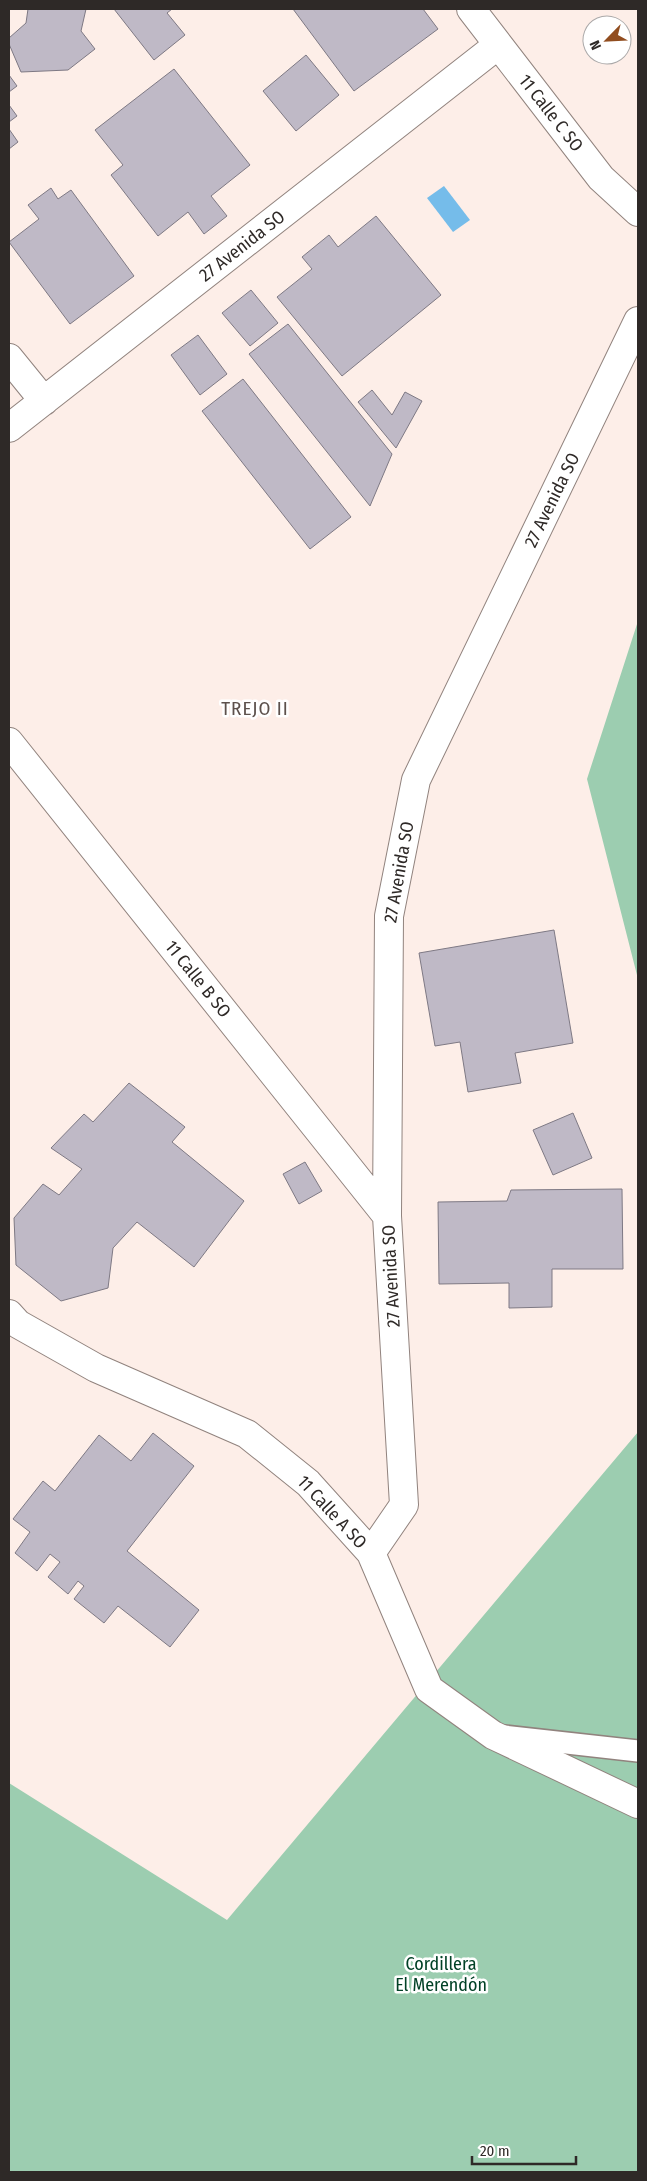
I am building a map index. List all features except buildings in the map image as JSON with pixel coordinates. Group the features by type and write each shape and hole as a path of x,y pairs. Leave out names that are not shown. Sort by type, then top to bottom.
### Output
{"street":[{"name":"11 Calle C SO","path":"471,9 601,178 638,212"},
{"name":"27 Avenida SO","path":"9,428 498,45"},
{"name":"27 Avenida SO","path":"371,1553 404,1505 387,1216 389,916 416,780 638,321"},
{"path":"9,358 44,401"},
{"name":"11 Calle B SO","path":"9,742 387,1216"},
{"name":"11 Calle A SO","path":"9,1314 18,1324 96,1368 247,1434 308,1483 371,1553 429,1689 493,1735 638,1804"}],"lane":[{"path":"493,1735 638,1751"}],"green space":[{"path":"638,621 638,979 587,779"},
{"name":"Cordillera El Merendón","path":"638,1432 638,2172 9,2172 9,1783 227,1920"}],"water":[{"path":"444,186 470,220 453,232 427,198"}],"district":[{"name":"TREJO II","path":"255,708"}]}
